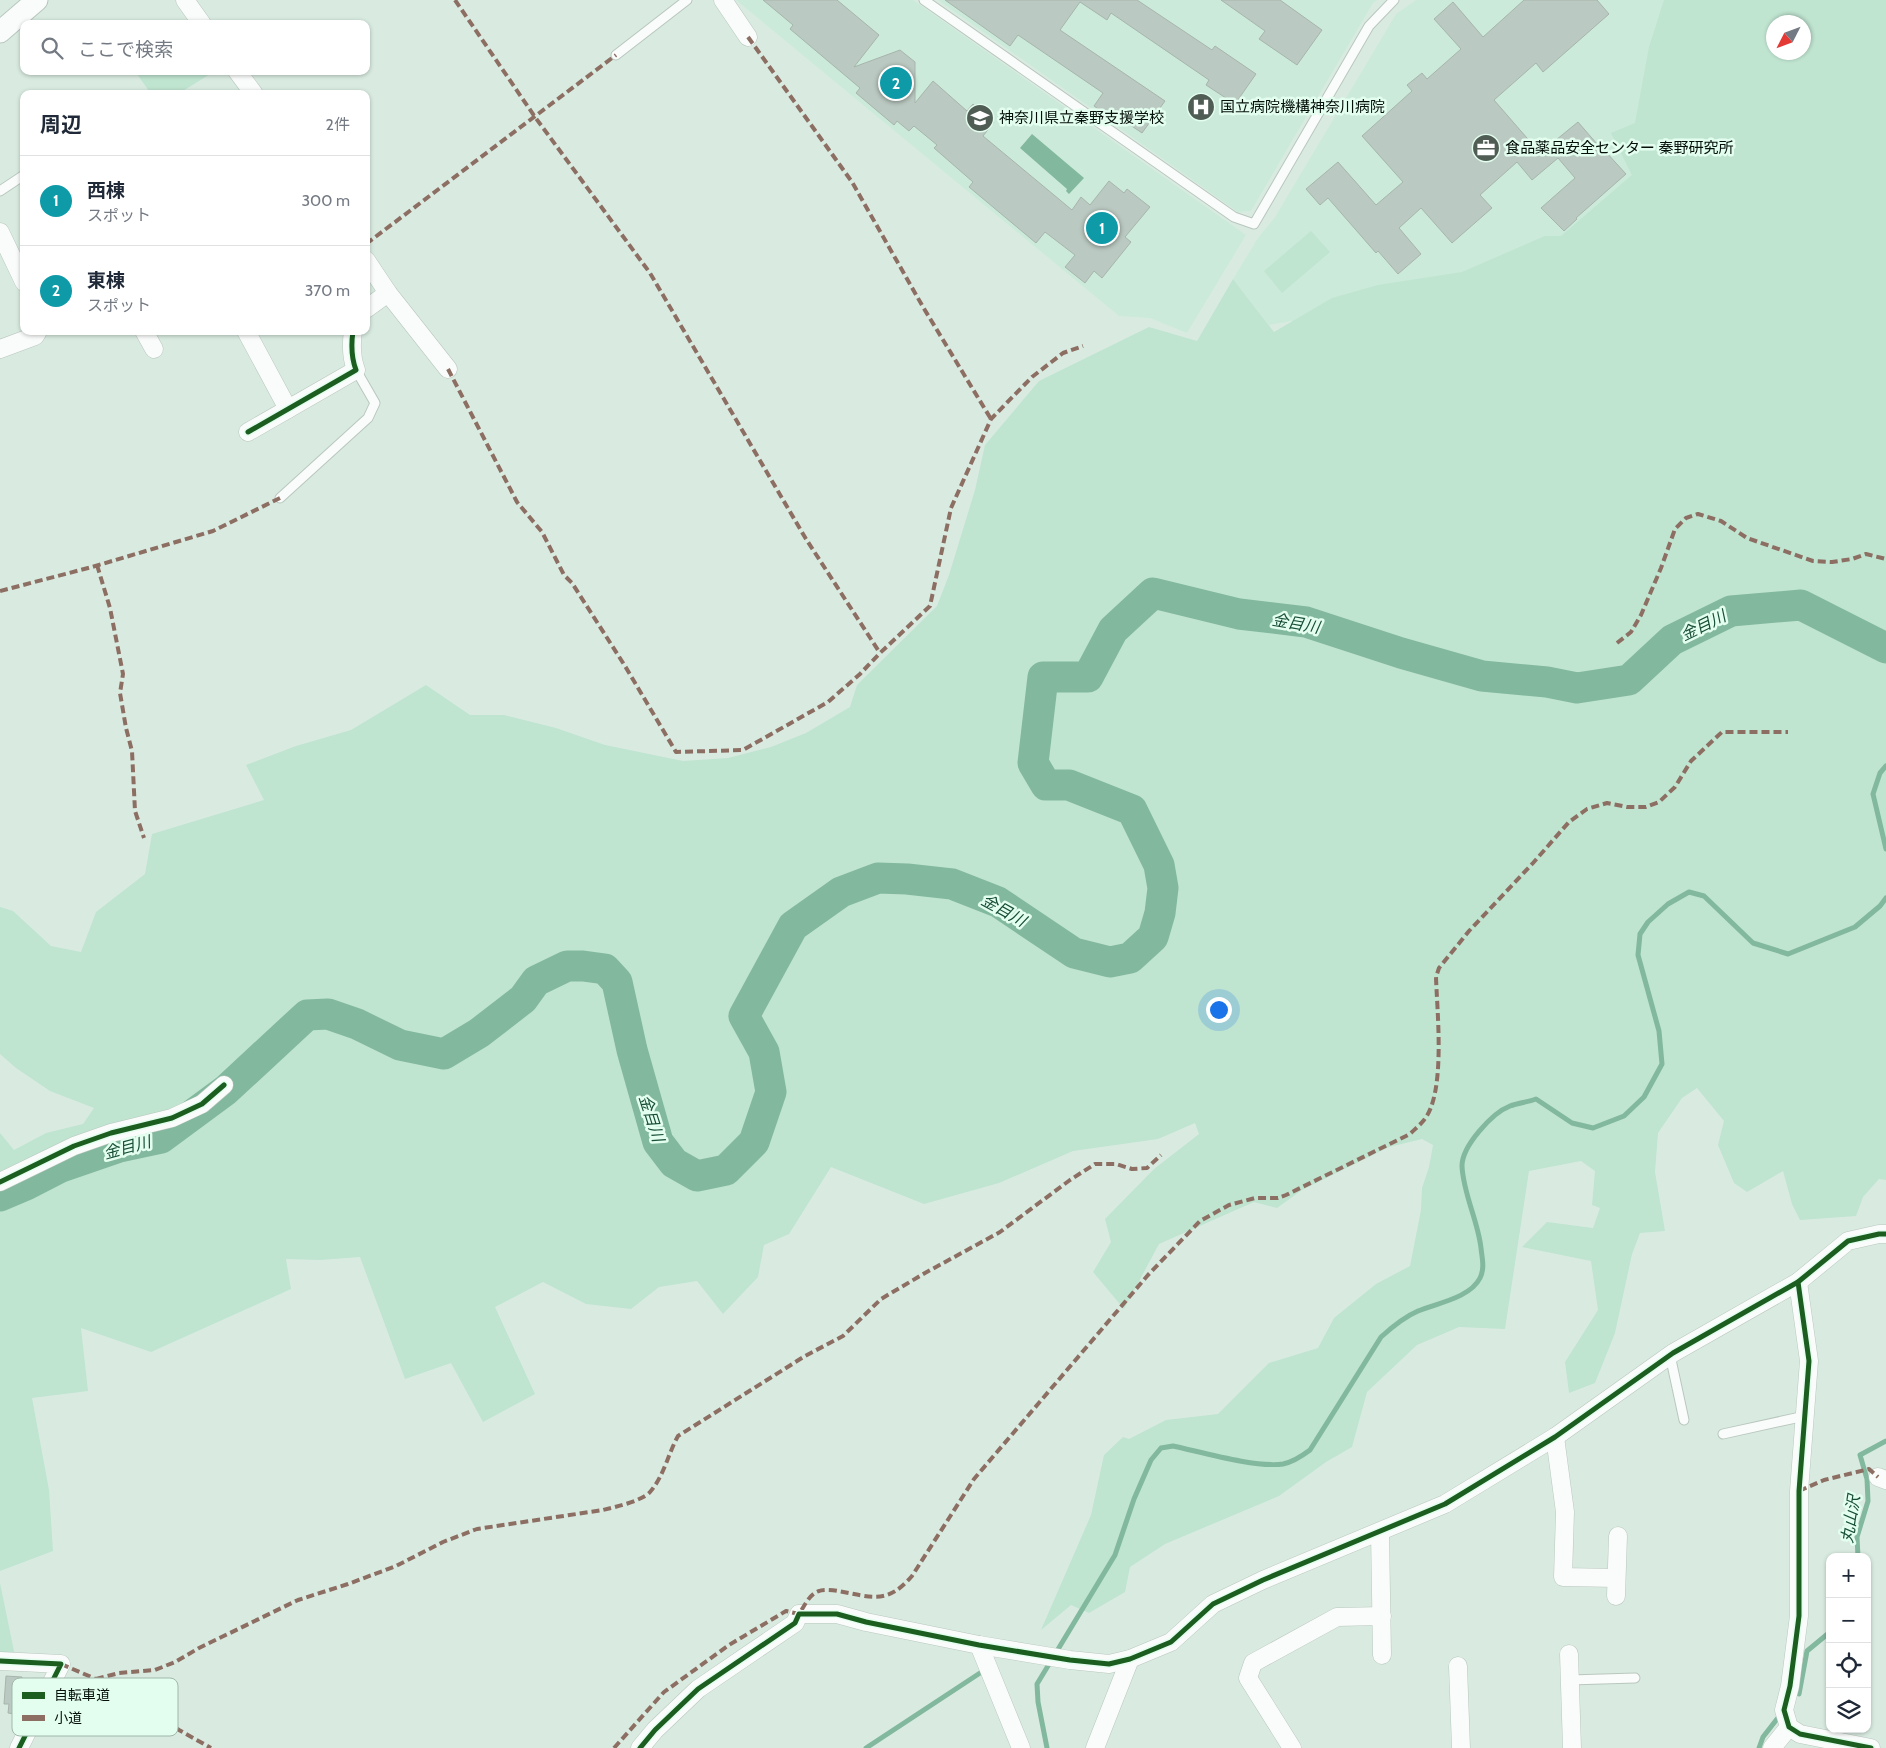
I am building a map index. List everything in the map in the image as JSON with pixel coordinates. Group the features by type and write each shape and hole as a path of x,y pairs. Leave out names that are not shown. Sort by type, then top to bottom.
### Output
{"street":[{"path":"0,32 37,0"},
{"path":"185,0 199,20"},
{"path":"723,0 748,37"},
{"path":"241,75 251,90"},
{"path":"0,232 20,274"},
{"path":"370,266 388,294 448,369"},
{"path":"370,306 388,294"},
{"path":"0,349 35,335"},
{"path":"146,335 154,349"},
{"path":"248,335 288,409"},
{"path":"248,432 356,370 352,359 352,335"},
{"path":"0,1182 74,1146 110,1133 172,1118 202,1104 224,1085"},
{"path":"640,1748 698,1689 795,1623 799,1614 837,1614 866,1622 1070,1660 1109,1664 1130,1659 1171,1642 1213,1604 1300,1563 1445,1504 1555,1437 1670,1355 1798,1282 1848,1241 1886,1234"},
{"path":"1798,1282 1809,1362 1799,1491 1799,1616 1790,1686 1784,1710 1789,1727 1800,1734 1870,1748"},
{"path":"1555,1437 1565,1512 1563,1584 1616,1578"},
{"path":"1380,1532 1382,1655"},
{"path":"1616,1596 1618,1536"},
{"path":"1292,1748 1248,1678 1253,1663 1337,1617 1382,1616"},
{"path":"979,1644 1021,1748"},
{"path":"1569,1654 1572,1748"},
{"path":"1095,1748 1130,1659"},
{"path":"0,1661 61,1664 54,1678"},
{"path":"1458,1666 1461,1748"},
{"path":"1772,1748 1789,1727"},
{"path":"19,1748 25,1736"}],"lane":[{"path":"616,56 687,0"},
{"path":"924,0 1234,217 1254,224 1369,26 1394,0"},
{"path":"0,191 20,178"},
{"path":"280,498 368,418 375,403 356,370"},
{"path":"1670,1355 1684,1420"},
{"path":"1723,1434 1805,1416"},
{"path":"1570,1680 1635,1678"}],"shaded area":[{"name":"神奈川県立秦野支援学校","path":"736,0 913,0 1246,235 1187,333 1150,318 1119,316"},
{"name":"国立病院機構神奈川病院","path":"938,0 1377,0 1373,3 1251,211 1238,212"},
{"name":"食品薬品安全センター 秦野研究所","path":"1416,0 1679,0 1650,199 1501,286 1269,325 1233,279 1258,238 1275,217 1396,14"},
{"path":"1664,0 1886,0 1886,1180 1879,1179 1863,1197 1856,1216 1800,1220 1792,1204 1783,1171 1747,1192 1734,1183 1718,1145 1724,1121 1697,1088 1682,1098 1658,1133 1655,1172 1665,1231 1640,1233 1632,1254 1615,1333 1595,1383 1569,1393 1565,1362 1598,1310 1591,1261 1522,1247 1547,1222 1593,1228 1600,1208 1592,1205 1595,1171 1581,1161 1529,1171 1505,1329 1459,1327 1417,1345 1367,1392 1352,1447 1326,1462 1279,1496 1165,1544 1130,1567 1125,1592 1089,1613 1071,1605 1041,1630 1091,1515 1104,1455 1123,1437 1129,1439 1166,1420 1218,1414 1269,1363 1318,1348 1334,1318 1376,1284 1410,1266 1421,1210 1422,1188 1429,1167 1433,1145 1422,1139 1389,1147 1302,1190 1277,1208 1254,1202 1159,1244 1124,1309 1093,1272 1111,1242 1105,1219 1154,1169 1199,1134 1195,1123 1158,1139 1073,1151 999,1183 924,1204 831,1167 789,1234 764,1245 758,1277 723,1314 697,1281 659,1287 631,1309 586,1304 543,1282 495,1307 535,1394 483,1422 451,1363 405,1379 360,1257 320,1260 286,1259 291,1289 151,1352 81,1328 88,1391 32,1398 49,1490 53,1551 0,1571 0,1133 14,1150 46,1133 83,1124 94,1108 50,1091 16,1068 0,1054 0,907 13,911 51,946 81,952 96,912 145,874 152,834 264,800 246,765 296,746 351,730 426,685 470,715 504,715 556,728 605,745 683,761 728,758 771,747 806,733 850,707 857,685 937,606 949,575 975,490 985,445 1039,381 1149,327 1197,341 1233,279 1274,332 1332,298 1378,285 1462,272 1545,236 1561,236 1632,175 1611,133 1635,123 1649,47"},
{"path":"138,75 209,75 184,90 148,90"},
{"path":"1032,134 1084,178 1069,194 1066,191 1067,189 1020,148"},
{"path":"1311,231 1330,252 1282,293 1264,271"},
{"path":"0,1583 15,1656 0,1655"}],"building":[{"path":"763,0 837,0 879,35 854,67 900,50 915,62 915,103 933,81 967,111 973,104 994,122 983,136 1072,210 1081,197 1090,205 1109,181 1124,193 1127,189 1150,207 1125,237 1131,242 1102,278 1094,271 1085,283 1065,267 1075,255 1045,232 1036,243 969,187 973,182 934,148 937,145 914,126 909,131 897,121 894,125 856,93 860,88 790,29 793,25"},
{"path":"945,0 1137,0 1212,50 1215,46 1256,74 1235,104 1206,85 1209,80 1111,13 1107,20 1080,2 1060,30 1165,101 1142,133 1117,116 1114,120 1094,106 1103,93 1018,35 1010,46"},
{"path":"1221,0 1280,0 1322,30 1297,65 1259,39 1265,31"},
{"path":"1524,0 1597,0 1609,14 1543,72 1536,63 1494,100 1540,153 1578,122 1626,174 1564,231 1541,208 1575,178 1558,158 1532,180 1517,162 1480,195 1492,208 1452,243 1421,208 1399,228 1421,254 1398,274 1378,251 1376,253 1328,198 1320,205 1306,189 1338,162 1376,205 1403,182 1362,136 1412,91 1407,85 1422,73 1427,79 1461,49 1434,19 1453,2 1483,37"},
{"path":"6,1676 22,1677 12,1678 12,1714 8,1713 9,1704 4,1704"}],"waterway":[{"name":"金目川","path":"0,1196 61,1167 119,1147 161,1138 226,1090 307,1015 328,1014 357,1024 400,1045 444,1054 479,1033 523,999 536,981 567,966 605,969 617,982 632,1050 658,1142 674,1163 697,1176 726,1170 754,1142 771,1092 764,1052 744,1016 793,926 841,892 878,878 952,884 998,902 1074,953 1110,962 1130,958 1153,937 1160,913 1163,888 1159,865 1132,810 1069,785 1046,785 1033,763 1043,677 1088,677 1113,630 1153,593 1239,614 1306,622 1401,653 1482,676 1547,682 1577,688 1629,680 1672,640 1731,611 1801,605 1886,648"},
{"path":"1886,766 1880,773 1873,794 1886,849"},
{"path":"1047,1748 1038,1702 1037,1684 1115,1555 1134,1499 1151,1460 1161,1448 1173,1446 1228,1459 1272,1465 1290,1462 1310,1450 1381,1337 1398,1322 1413,1313 1461,1295 1475,1285 1480,1278 1483,1267 1481,1248 1465,1186 1462,1166 1467,1149 1479,1131 1495,1116 1510,1106 1536,1099 1572,1123 1593,1128 1624,1116 1644,1097 1662,1064 1659,1031 1638,955 1640,934 1648,922 1668,904 1689,892 1704,896 1753,943 1788,954 1855,927 1880,906 1886,898"},
{"name":"丸山沢","path":"1858,1553 1857,1537 1868,1501 1867,1479 1860,1455 1886,1441"},
{"name":"丸山沢","path":"1799,1694 1807,1651 1826,1635"},
{"path":"866,1748 980,1673"},
{"name":"丸山沢","path":"1759,1748 1763,1737 1777,1719"}],"marked path":[{"path":"455,0 535,117 650,273 806,539 880,653"},
{"path":"748,37 852,182 923,307 991,419"},
{"path":"370,241 616,55"},
{"path":"448,369 517,502 542,532 564,575 572,583 625,666 676,752 743,750 828,702 860,674 930,606 951,508 991,419 1032,377 1063,353 1083,346"},
{"path":"0,591 92,567 213,531 280,498"},
{"path":"1617,643 1631,632 1641,615 1675,529 1686,518 1698,514 1721,521 1747,538 1813,561 1832,562 1852,559 1866,554 1886,559"},
{"path":"97,565 110,608 123,674 120,693 132,751 135,811 144,838"},
{"path":"614,1748 664,1692 729,1645 786,1611 799,1614 815,1593 831,1590 878,1597 887,1595 903,1585 912,1576 974,1479 1148,1275 1200,1221 1229,1205 1255,1198 1278,1198 1286,1195 1410,1134 1424,1120 1431,1108 1435,1091 1439,1052 1436,977 1439,968 1469,931 1569,822 1587,809 1607,803 1627,807 1646,807 1659,802 1675,787 1691,761 1722,732 1788,732"},
{"path":"100,1678 119,1673 155,1670 175,1662 199,1648 298,1600 396,1566 443,1542 477,1529 603,1510 641,1498 655,1486 678,1436 805,1356 843,1336 881,1299 1000,1232 1070,1180 1095,1164 1116,1164 1132,1169 1147,1168 1161,1155"},
{"path":"1799,1491 1824,1480 1869,1469 1878,1477"},
{"path":"61,1664 93,1678"},
{"path":"178,1729 211,1748"}],"cycle path":[{"path":"248,432 356,370 352,351 353,335"},
{"path":"0,1182 74,1146 111,1133 172,1118 202,1104 224,1085"},
{"path":"640,1748 655,1730 698,1689 795,1623 799,1614 837,1614 866,1622 979,1645 1070,1660 1109,1664 1130,1659 1171,1642 1213,1604 1263,1580 1445,1504 1555,1437 1673,1353 1798,1282 1848,1241 1886,1234"},
{"path":"1798,1282 1809,1361 1799,1491 1799,1616 1790,1686 1784,1710 1789,1727 1800,1734 1871,1748"},
{"path":"0,1661 61,1664 54,1678"},
{"path":"19,1748 25,1736"}],"place":[{"name":"東棟","path":"896,83"},
{"name":"国立病院機構神奈川病院","path":"1201,107"},
{"name":"神奈川県立秦野支援学校","path":"980,118"},
{"name":"食品薬品安全センター 秦野研究所","path":"1486,148"},
{"name":"西棟","path":"1102,228"}]}
